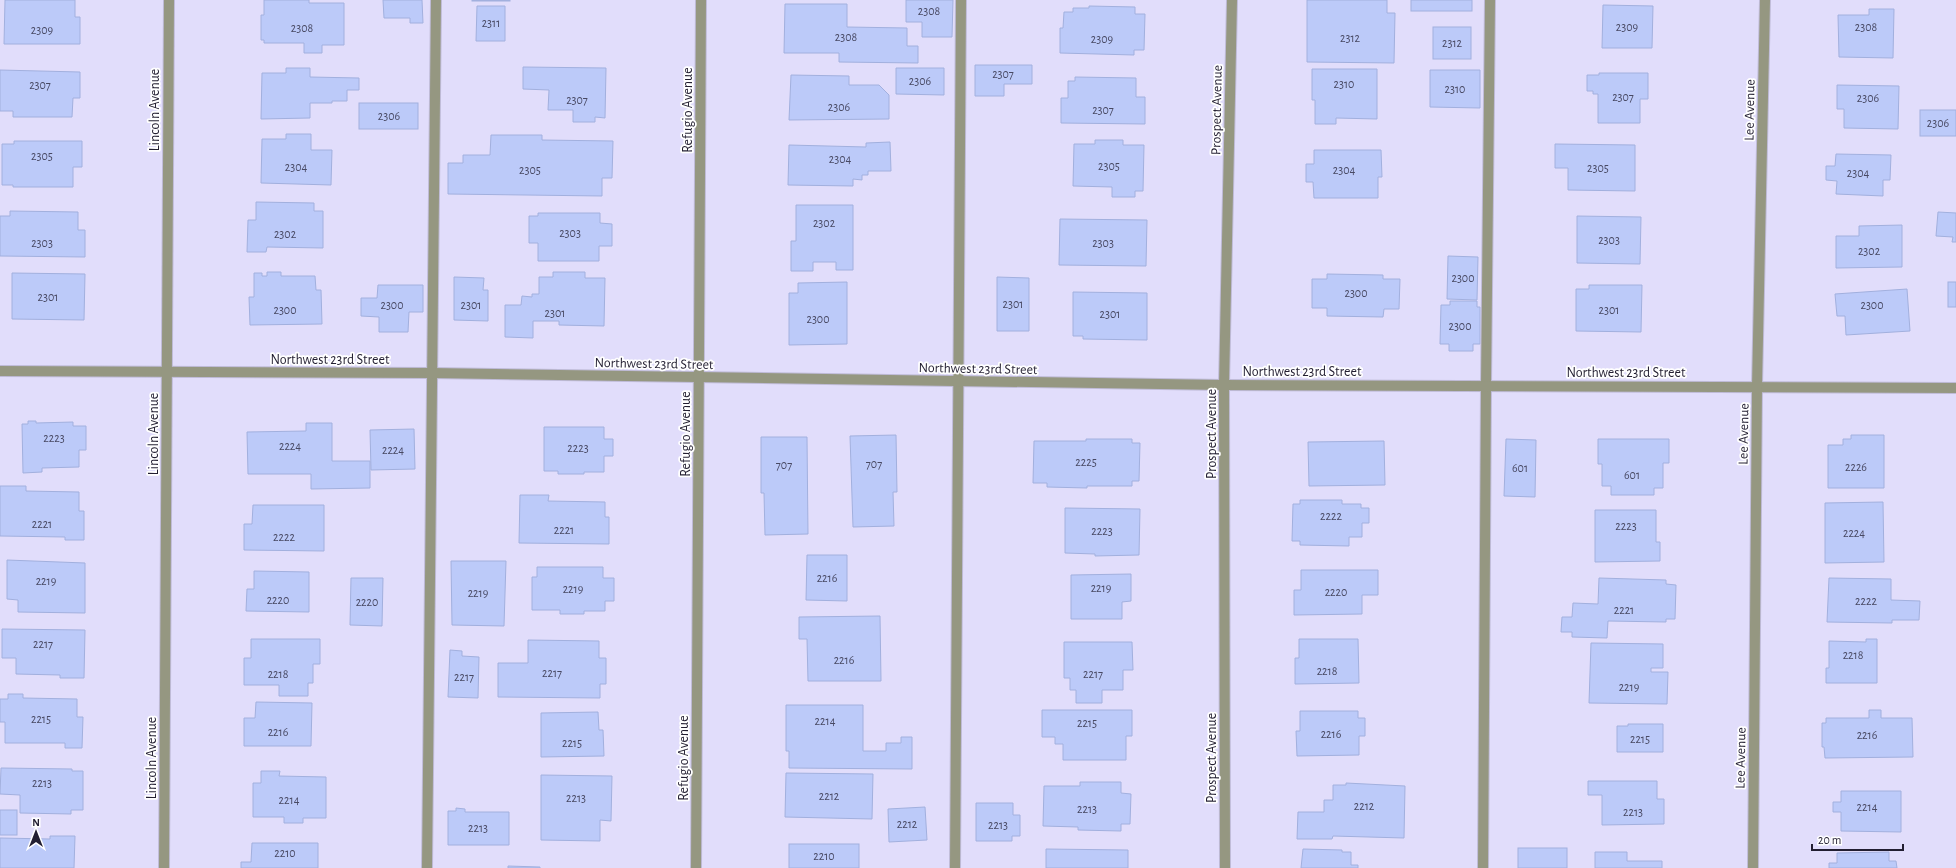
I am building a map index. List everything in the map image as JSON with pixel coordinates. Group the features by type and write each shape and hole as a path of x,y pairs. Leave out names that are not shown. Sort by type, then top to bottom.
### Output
{"street":[{"name":"Lincoln Avenue","path":"164,868 169,0"},
{"path":"427,868 436,0"},
{"name":"Refugio Avenue","path":"696,868 701,0"},
{"path":"955,868 961,0"},
{"name":"Prospect Avenue","path":"1225,868 1224,385 1232,0"},
{"path":"1484,868 1486,386 1490,0"},
{"name":"Lee Avenue","path":"1752,868 1757,387 1765,0"},
{"name":"Northwest 23rd Street","path":"0,371 167,373 432,373 1224,385 1956,388"}],"building":[{"path":"5,0 75,0 75,17 80,17 80,44 4,44"},
{"path":"264,0 309,0 309,3 344,3 344,45 322,45 322,53 304,53 304,43 264,43 264,40 261,40 261,15 264,15"},
{"path":"383,0 422,0 423,23 410,23 410,18 384,18"},
{"path":"510,0 510,1 472,1"},
{"path":"906,0 953,0 952,37 922,37 922,22 906,22"},
{"path":"1307,0 1387,0 1387,13 1395,13 1394,63 1307,62"},
{"path":"1411,0 1472,0 1472,11 1411,11"},
{"path":"785,4 847,4 847,27 907,28 907,46 918,46 918,63 839,62 839,53 784,53"},
{"path":"1603,5 1653,6 1652,48 1602,48"},
{"path":"477,6 505,6 505,41 476,41"},
{"path":"1089,6 1135,7 1135,14 1145,14 1144,50 1134,50 1134,55 1060,53 1060,28 1063,28 1064,12 1073,12 1073,8 1089,8"},
{"path":"1869,9 1894,9 1893,58 1839,57 1838,15 1869,15"},
{"path":"1433,27 1471,27 1471,59 1433,59"},
{"path":"975,65 1032,65 1032,84 1004,84 1004,96 975,96"},
{"path":"523,67 606,68 605,118 595,117 595,122 573,122 573,110 548,110 549,90 523,89"},
{"path":"286,68 310,68 310,77 359,78 359,90 347,90 347,101 310,103 310,118 261,119 262,73 286,73"},
{"path":"896,68 944,68 944,95 896,94"},
{"path":"1312,69 1377,69 1377,119 1336,118 1336,124 1315,124 1315,100 1312,100"},
{"path":"0,70 80,72 80,98 73,98 72,117 13,117 13,111 0,111"},
{"path":"1430,70 1480,70 1480,108 1430,107"},
{"path":"1599,73 1648,73 1648,99 1640,99 1640,123 1598,123 1598,94 1593,94 1593,91 1587,91 1587,75 1599,75"},
{"path":"791,75 849,76 849,85 879,85 889,95 889,119 789,120"},
{"path":"1075,77 1136,78 1136,97 1145,97 1145,124 1061,123 1061,98 1068,98 1068,81 1075,81"},
{"path":"1837,85 1899,86 1898,129 1844,128 1844,109 1837,109"},
{"path":"359,103 418,103 418,129 359,129"},
{"path":"1920,110 1956,110 1956,136 1920,136"},
{"path":"286,134 311,134 311,150 332,150 331,185 261,183 262,139 286,139"},
{"path":"491,135 542,135 542,140 613,141 612,178 602,178 602,196 448,194 448,163 463,163 463,155 490,155"},
{"path":"1095,140 1123,140 1123,145 1144,145 1143,191 1135,191 1135,197 1112,197 1112,187 1073,186 1074,144 1095,144"},
{"path":"14,141 82,141 82,167 73,167 73,187 13,187 13,185 2,185 2,144 14,144"},
{"path":"890,142 891,171 868,171 868,175 862,175 862,180 853,179 853,186 788,185 789,145 866,147 866,143"},
{"path":"1555,144 1635,145 1635,191 1568,190 1568,168 1555,168"},
{"path":"1314,150 1381,150 1382,177 1378,177 1378,198 1314,198 1313,182 1306,182 1306,164 1314,164"},
{"path":"1836,154 1891,155 1890,180 1883,180 1883,196 1836,194 1837,181 1826,180 1826,166 1835,166"},
{"path":"256,202 314,203 314,211 323,211 323,248 267,247 266,252 247,252 248,220 256,220"},
{"path":"796,205 853,205 853,270 836,270 836,262 813,262 813,271 791,271 791,241 796,241"},
{"path":"10,211 78,212 78,230 85,230 85,257 0,256 0,216 10,216"},
{"path":"1938,212 1956,213 1956,242 1952,242 1953,237 1936,236"},
{"path":"538,213 600,213 600,223 612,224 612,246 599,246 599,261 538,261 538,243 529,243 529,216 538,216"},
{"path":"1577,216 1641,217 1640,264 1577,263"},
{"path":"1060,219 1147,220 1146,266 1059,265"},
{"path":"1902,225 1902,267 1836,268 1836,236 1859,236 1859,226"},
{"path":"1448,256 1478,257 1477,300 1447,299"},
{"path":"267,272 281,272 281,276 315,276 316,290 321,290 322,324 250,325 249,297 254,297 254,273 262,273 262,276 267,276"},
{"path":"553,272 585,272 585,278 605,278 604,326 559,325 559,321 533,321 533,338 505,337 505,305 521,305 522,296 532,297 532,294 539,294 539,277 553,277"},
{"path":"12,273 85,274 84,320 12,319"},
{"path":"1327,274 1383,275 1383,279 1400,279 1399,309 1384,309 1383,317 1327,316 1327,308 1312,308 1312,279 1327,279"},
{"path":"454,277 484,278 483,290 488,290 488,321 454,320"},
{"path":"997,277 1029,278 1029,331 997,331"},
{"path":"847,282 847,344 789,345 789,293 798,293 798,283"},
{"path":"1948,282 1956,282 1956,307 1948,307"},
{"path":"378,285 423,285 423,312 409,312 408,332 379,332 379,317 361,316 361,298 377,298"},
{"path":"1589,285 1642,285 1641,332 1576,331 1576,289 1589,289"},
{"path":"1907,289 1910,331 1846,335 1845,316 1837,316 1835,294"},
{"path":"1073,292 1147,293 1147,340 1083,339 1083,336 1073,336"},
{"path":"1450,301 1477,301 1477,307 1480,307 1480,344 1473,344 1473,351 1449,351 1449,344 1440,344 1441,305 1450,305"},
{"path":"28,421 36,421 36,423 73,422 73,426 86,426 86,450 79,450 79,467 42,468 42,472 23,473 22,424 28,424"},
{"path":"306,423 332,423 332,461 370,461 370,488 311,489 311,474 248,474 247,432 306,431"},
{"path":"544,427 604,427 604,439 613,439 613,456 604,456 604,472 558,474 558,471 544,471"},
{"path":"414,429 415,469 371,470 370,430"},
{"path":"896,435 897,492 893,492 894,526 853,527 850,436"},
{"path":"1851,435 1884,435 1884,488 1828,488 1828,445 1843,445 1843,439 1851,439"},
{"path":"761,437 807,437 808,534 765,535 764,493 761,493"},
{"path":"1086,439 1132,439 1132,443 1140,443 1139,481 1132,481 1132,486 1087,486 1087,488 1047,487 1047,483 1033,483 1034,441 1086,441"},
{"path":"1506,439 1536,440 1535,497 1504,496"},
{"path":"1598,439 1669,439 1669,463 1663,463 1663,488 1654,488 1654,495 1611,495 1611,486 1602,486 1602,464 1598,464"},
{"path":"1384,441 1385,485 1309,486 1308,442"},
{"path":"0,486 26,486 26,491 79,492 79,511 84,511 84,540 65,540 65,537 0,536"},
{"path":"520,495 549,495 548,501 605,502 605,517 609,517 609,544 519,543"},
{"path":"1300,500 1342,500 1342,504 1361,504 1361,508 1369,508 1369,523 1362,523 1362,537 1349,537 1349,546 1300,545 1300,541 1292,541 1293,504 1300,504"},
{"path":"1883,502 1884,562 1825,563 1825,503"},
{"path":"253,505 324,505 324,551 244,550 244,524 252,524"},
{"path":"1065,508 1140,509 1139,555 1095,556 1095,554 1065,553"},
{"path":"1595,510 1656,510 1656,542 1660,542 1660,561 1595,562"},
{"path":"807,555 847,555 847,601 806,600"},
{"path":"7,560 85,563 85,613 18,612 18,600 7,599"},
{"path":"451,561 506,561 504,626 452,625"},
{"path":"537,567 603,567 603,578 614,578 614,601 605,601 605,611 584,611 584,614 560,614 560,610 532,610 532,577 537,577"},
{"path":"1301,570 1378,570 1378,595 1362,595 1362,614 1294,615 1294,590 1301,590"},
{"path":"254,571 309,572 309,612 246,611 247,589 254,589"},
{"path":"1131,574 1131,601 1122,602 1122,619 1071,619 1071,575"},
{"path":"351,578 383,578 382,626 350,625"},
{"path":"1599,578 1666,580 1666,584 1676,585 1675,619 1666,619 1666,622 1608,621 1607,638 1572,637 1572,632 1561,632 1562,617 1572,617 1573,603 1598,604"},
{"path":"1829,578 1891,579 1891,600 1920,601 1919,620 1892,620 1892,623 1827,622"},
{"path":"880,616 881,681 808,681 807,639 799,639 799,617"},
{"path":"2,629 85,630 84,678 60,678 60,675 16,674 16,658 2,658"},
{"path":"251,639 320,639 320,664 313,664 313,683 308,683 308,696 279,696 279,685 244,685 244,658 251,658"},
{"path":"1299,639 1358,639 1359,683 1295,684 1295,658 1299,658"},
{"path":"1866,639 1877,639 1877,683 1826,683 1826,668 1829,668 1829,641 1866,642"},
{"path":"528,640 599,641 599,658 606,658 606,684 600,684 600,698 498,697 498,663 528,663"},
{"path":"1064,642 1132,642 1133,670 1123,670 1123,690 1102,690 1102,703 1076,703 1076,690 1070,690 1070,678 1064,678"},
{"path":"1591,643 1663,644 1663,668 1651,668 1651,672 1668,672 1667,704 1589,703"},
{"path":"450,650 462,651 462,656 479,657 478,698 448,697"},
{"path":"8,694 23,694 23,698 77,699 77,717 83,717 82,748 65,748 65,743 5,743 5,722 0,722 0,699 8,699"},
{"path":"256,702 312,703 311,746 244,746 244,718 255,718"},
{"path":"786,705 863,705 863,751 886,751 886,743 901,743 901,737 912,737 912,769 789,768 789,751 786,751"},
{"path":"1042,710 1132,710 1132,736 1126,736 1126,760 1063,760 1063,744 1055,744 1055,737 1042,737"},
{"path":"1869,710 1881,710 1881,718 1912,718 1913,757 1825,758 1824,747 1822,747 1822,723 1826,723 1826,718 1869,718"},
{"path":"1300,711 1358,711 1358,718 1365,718 1365,736 1359,736 1359,755 1297,756 1296,731 1300,731"},
{"path":"598,712 599,730 603,730 604,756 541,757 541,713"},
{"path":"1628,724 1663,724 1663,752 1617,752 1617,726 1628,726"},
{"path":"1,768 72,769 72,771 83,771 83,810 71,810 71,814 20,813 20,795 0,794"},
{"path":"261,771 280,771 279,776 326,777 326,818 303,818 303,823 284,823 284,817 253,817 253,783 261,783"},
{"path":"786,773 873,774 872,819 785,817"},
{"path":"541,775 612,776 611,821 600,820 600,841 541,840"},
{"path":"1588,781 1657,781 1657,799 1664,799 1664,824 1602,825 1602,795 1588,795"},
{"path":"1080,782 1121,782 1121,793 1131,794 1130,824 1121,824 1121,831 1078,830 1078,827 1043,826 1044,786 1080,786"},
{"path":"1346,783 1405,786 1404,838 1333,836 1332,839 1297,839 1298,812 1324,812 1324,800 1333,800 1333,785 1346,785"},
{"path":"1841,791 1901,791 1901,832 1841,831 1841,812 1833,812 1833,802 1841,802"},
{"path":"976,803 1013,803 1013,815 1020,815 1020,836 1012,836 1012,841 976,841"},
{"path":"925,807 927,840 889,842 888,809"},
{"path":"456,808 465,809 465,812 509,812 509,845 448,845 448,811 456,811"},
{"path":"0,810 17,810 17,835 0,835"},
{"path":"50,836 75,836 74,868 0,868 0,838 50,839"},
{"path":"252,843 318,843 318,868 241,868 241,862 251,862"},
{"path":"789,844 859,844 859,868 789,868"},
{"path":"1518,848 1567,848 1567,868 1518,868"},
{"path":"1046,849 1128,850 1128,868 1046,868"},
{"path":"1303,849 1342,850 1342,852 1351,852 1351,865 1358,865 1358,868 1301,868"},
{"path":"1595,852 1627,852 1627,861 1662,861 1662,868 1595,868"},
{"path":"1889,852 1889,861 1896,861 1897,868 1829,868 1829,863 1837,863 1837,853"},
{"path":"508,866 540,867 540,868 508,868"}]}
